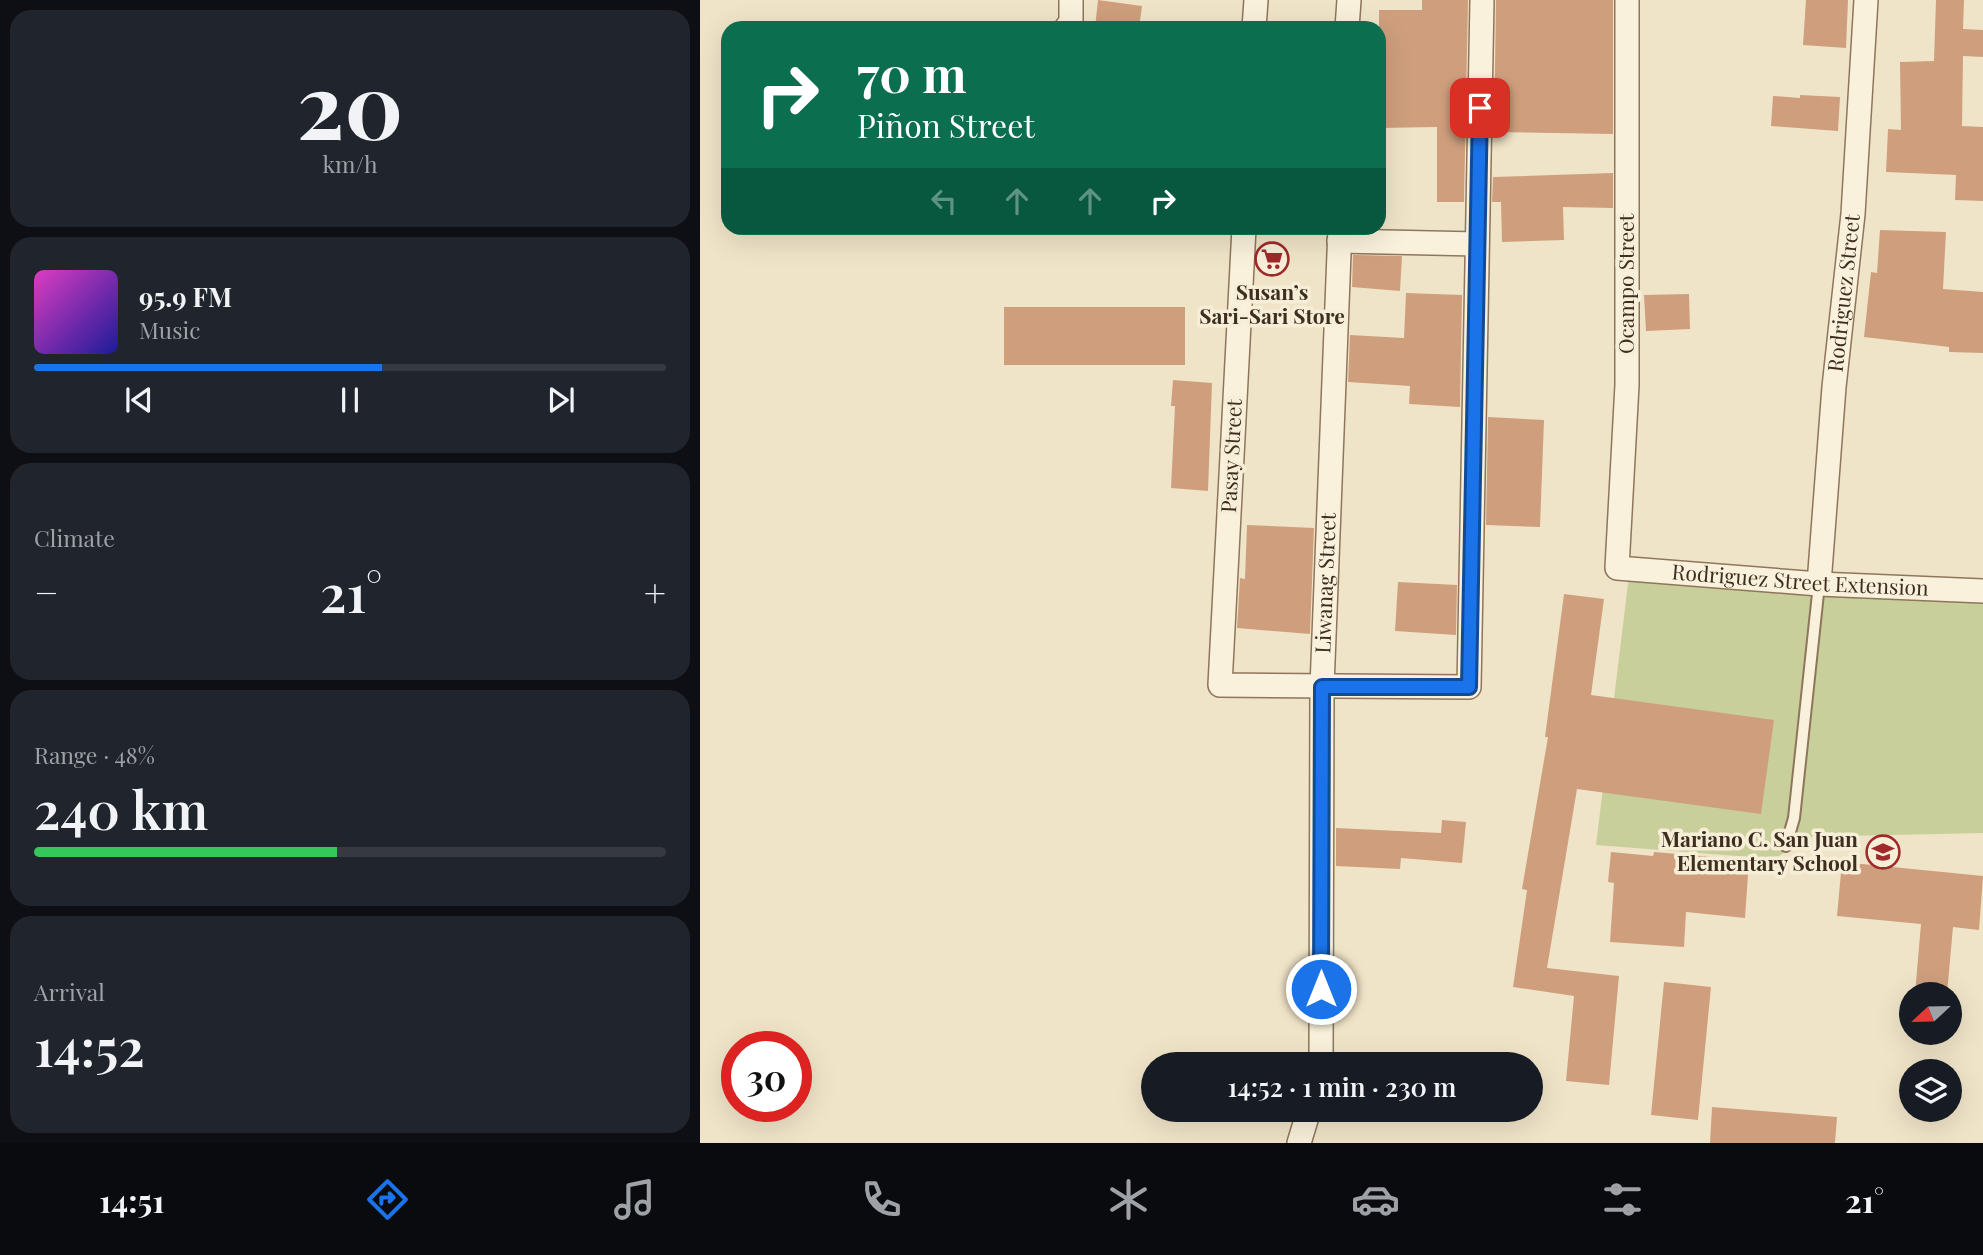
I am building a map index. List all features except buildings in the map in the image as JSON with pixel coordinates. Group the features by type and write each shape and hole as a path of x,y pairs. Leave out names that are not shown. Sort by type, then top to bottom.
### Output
{"street":[{"path":"1071,0 1071,21"},
{"path":"1254,21 1256,0"},
{"path":"1348,21 1349,0"},
{"path":"1322,687 1469,687 1482,0"},
{"name":"Ocampo Street","path":"1617,568 1627,385 1627,0"},
{"name":"Rodriguez Street","path":"1819,584 1833,387 1853,214 1866,0"},
{"name":"Pasay Street","path":"1244,235 1220,685 1322,687"},
{"name":"Liwanag Street","path":"1321,1052 1322,687 1340,235"},
{"path":"1354,235 1478,244"},
{"name":"Rodriguez Street Extension","path":"1617,568 1819,584 1983,591"},
{"path":"1299,1143 1305,1122"}],"lane":[{"path":"1786,846 1794,818 1819,584"}],"green space":[{"path":"1629,576 1983,600 1983,833 1801,837 1776,859 1596,845"}],"place":[{"name":"Susan’s Sari-Sari Store","path":"1272,259"},
{"name":"Mariano C. San Juan Elementary School","path":"1883,852"}],"route":[{"path":"1321,989 1322,687 1469,687 1480,108"}]}
